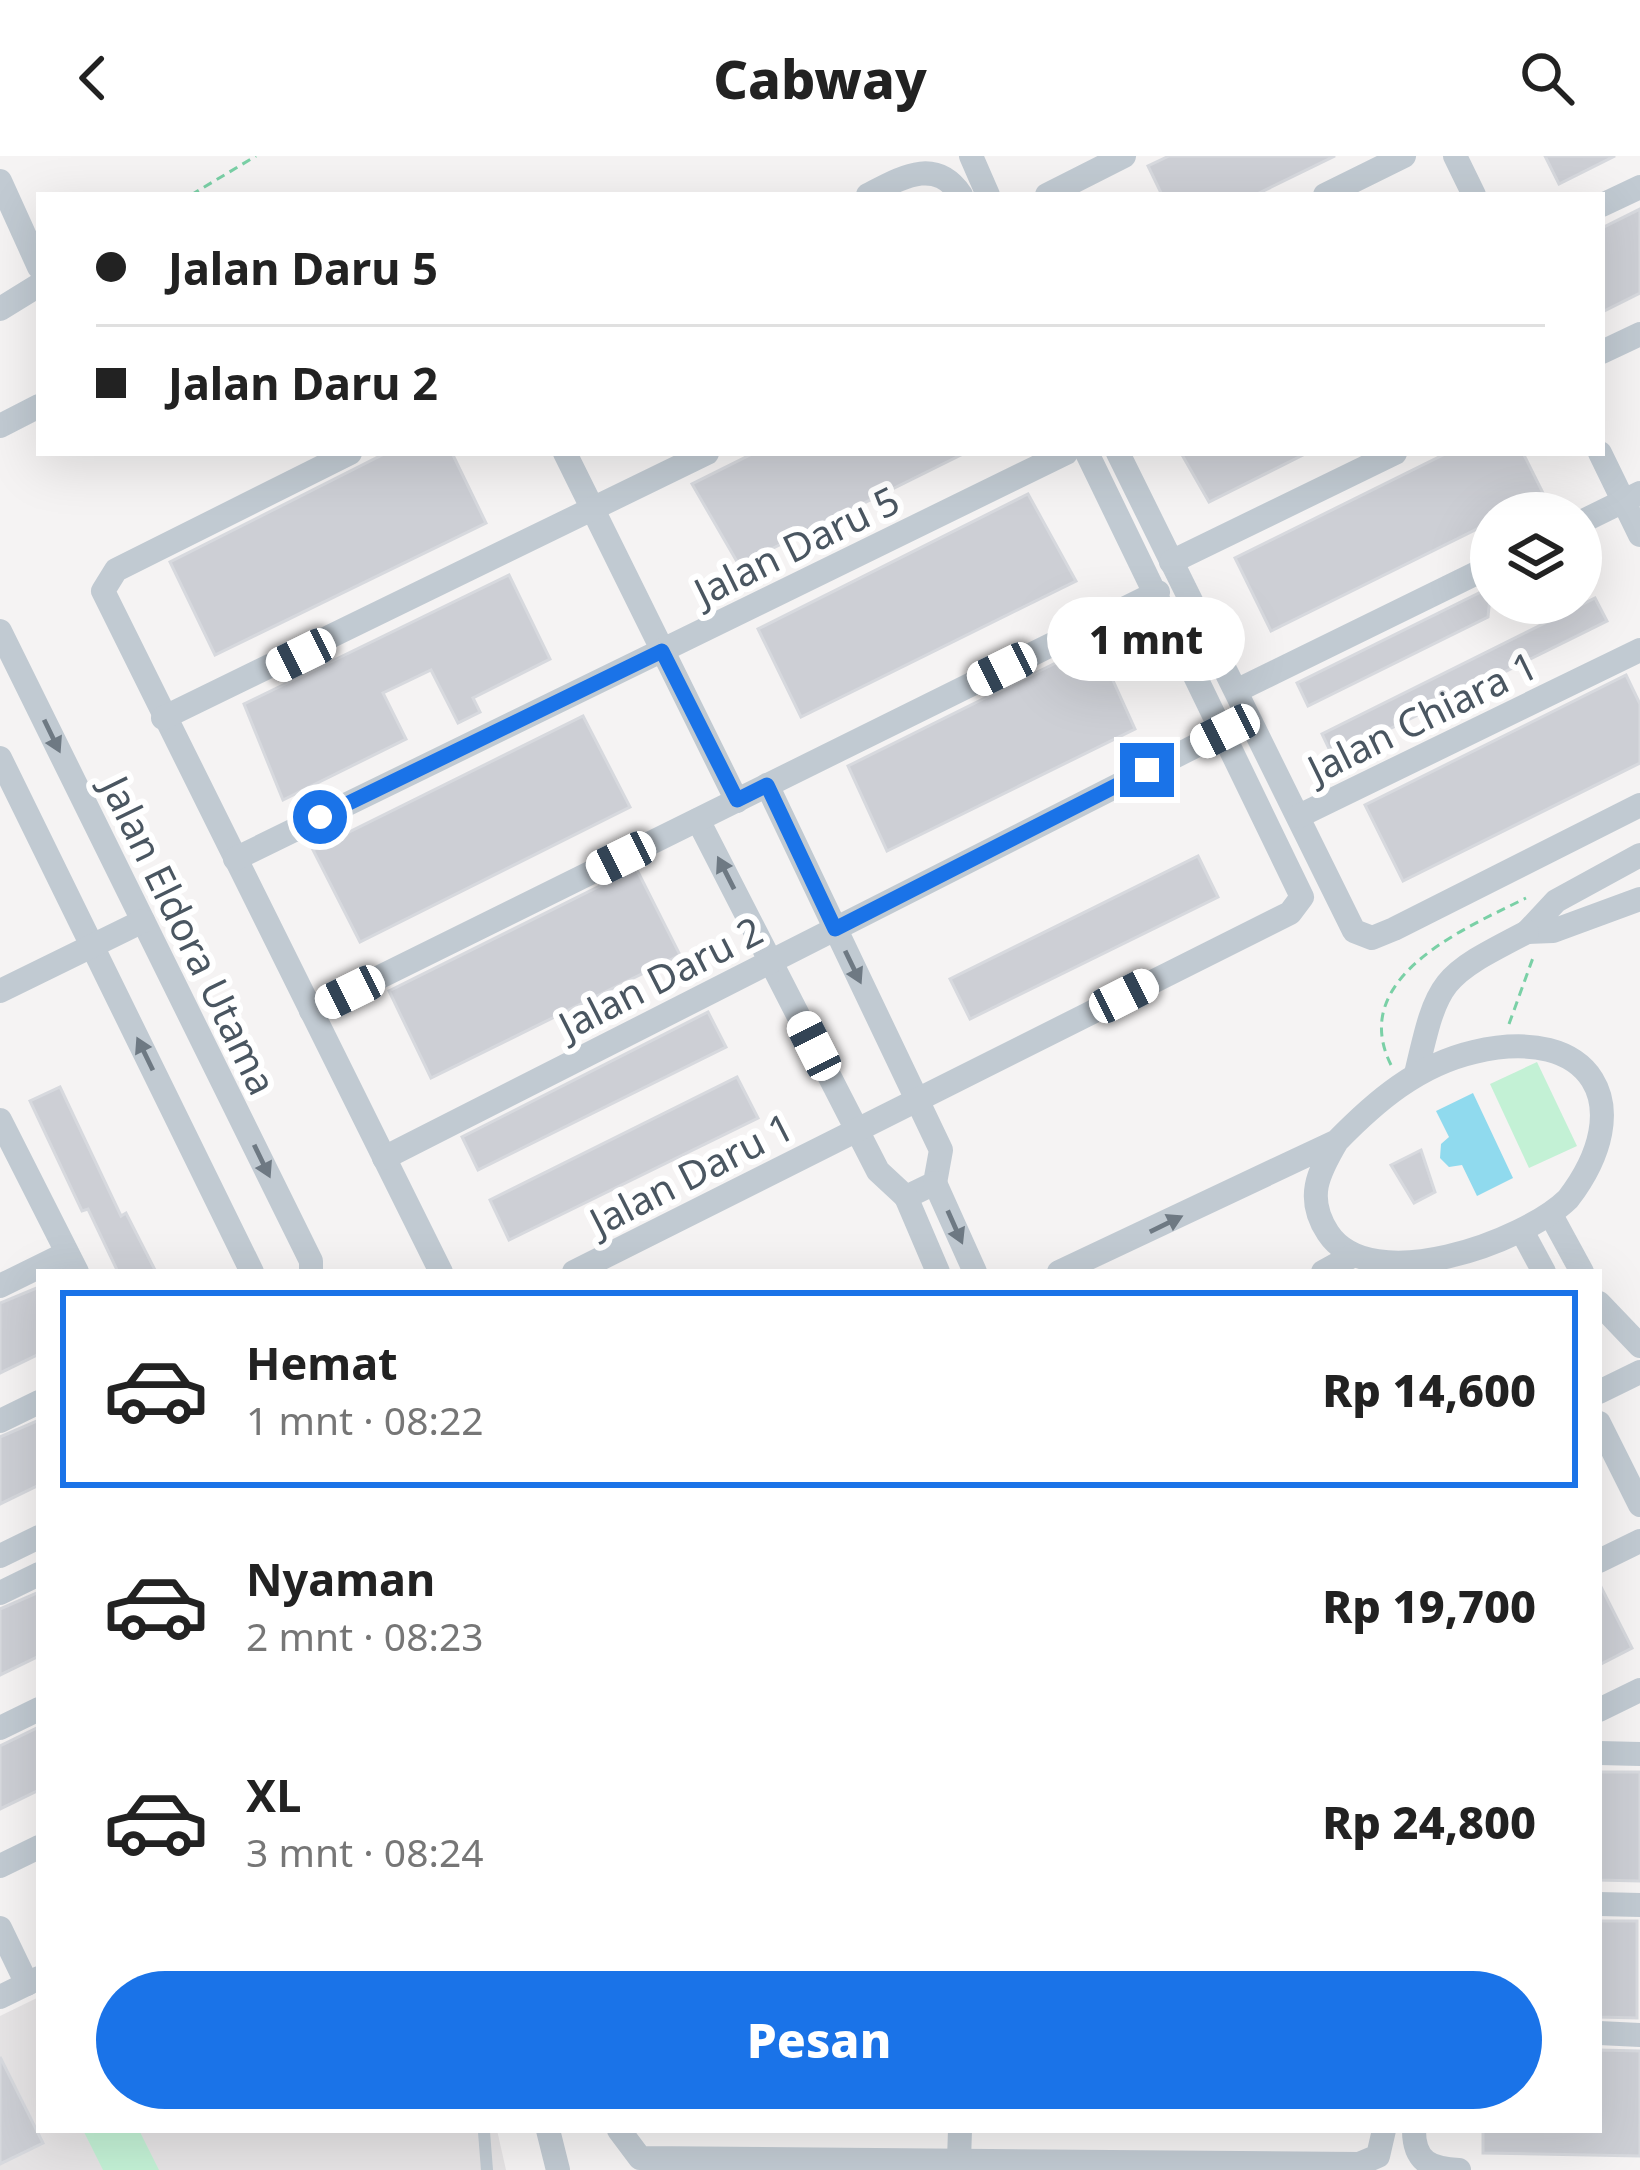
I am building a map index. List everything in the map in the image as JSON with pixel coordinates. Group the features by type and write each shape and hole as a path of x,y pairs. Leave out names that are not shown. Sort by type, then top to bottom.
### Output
{"street":[{"path":"971,156 987,192"},
{"path":"1053,192 1124,156"},
{"path":"1331,192 1404,156"},
{"path":"1455,156 1473,192"},
{"path":"874,192 904,177 933,171 948,176 959,192"},
{"path":"0,181 36,260"},
{"path":"1605,204 1640,187"},
{"path":"0,309 36,287"},
{"path":"1605,351 1640,334"},
{"path":"0,426 36,408"},
{"path":"344,456 150,552 107,580 104,591 440,1269"},
{"path":"566,456 737,800"},
{"path":"164,718 701,456"},
{"name":"Jalan Daru 5","path":"235,859 1060,456"},
{"path":"1089,456 1225,731"},
{"path":"1119,456 1354,932 1372,938 1640,805"},
{"path":"1171,562 1389,456"},
{"path":"1602,456 1632,497 1640,535"},
{"path":"1602,512 1632,497"},
{"path":"1238,690 1470,576"},
{"path":"311,1011 1158,592"},
{"name":"Jalan Eldora Utama","path":"0,631 311,1262 310,1269"},
{"name":"Jalan Chiara 1","path":"1299,816 1640,650"},
{"name":"Jalan Daru 1","path":"580,1269 1290,913 1302,897 1225,731"},
{"name":"Jalan Daru 2","path":"384,1158 1225,731"},
{"path":"0,758 11,809 92,946 251,1269"},
{"path":"767,785 941,1150 934,1183 974,1269"},
{"path":"698,820 878,1172 906,1197 937,1269"},
{"path":"1416,1074 1433,1000 1448,977 1527,932 1556,901 1640,855"},
{"path":"1604,875 1600,890 1628,904"},
{"path":"1527,932 1553,931 1628,904"},
{"path":"0,992 143,921"},
{"path":"1529,1045 1566,1050 1594,1070 1612,1103 1610,1145 1594,1173 1551,1215 1523,1233 1402,1262 1378,1264 1352,1256 1335,1244 1315,1201 1316,1178 1337,1141 1372,1105 1416,1074 1473,1052 1529,1045"},
{"path":"4,1136 72,1263"},
{"path":"1065,1269 1337,1141"},
{"path":"906,1197 934,1183"},
{"path":"1551,1215 1580,1269"},
{"path":"1523,1233 1542,1269"},
{"path":"1328,1269 1352,1256"},
{"path":"0,1286 36,1274"},
{"path":"1602,1310 1631,1331 1640,1346"},
{"path":"1602,1391 1640,1372"},
{"path":"0,1421 36,1403"},
{"path":"1602,1430 1640,1505"},
{"path":"0,1556 36,1538"},
{"path":"1602,1560 1640,1541"},
{"path":"0,1593 36,1575"},
{"path":"1602,1709 1640,1690"},
{"path":"0,1728 36,1710"},
{"path":"1602,1753 1640,1754"},
{"path":"0,1866 36,1848"},
{"path":"1602,1904 1640,1905"},
{"path":"0,1928 33,1981 0,1997"},
{"path":"1602,2033 1640,2035"},
{"path":"549,2133 558,2170"},
{"path":"621,2133 640,2158 1359,2164 1378,2156 1383,2133"},
{"path":"959,2160 960,2133"},
{"path":"1415,2133 1421,2160 1435,2169 1460,2170"}],"lane":[{"path":"484,2133 487,2170"}],"path":[{"path":"196,192 256,156"},
{"path":"1502,1048 1516,995 1534,960 1527,932"}],"shaded area":[{"path":"36,1998 36,2133 498,2133 506,2170 0,2170 0,2016"}],"green space":[{"path":"1537,1062 1577,1146 1529,1168 1490,1084"},
{"path":"84,2133 140,2133 159,2170 103,2170"}],"water":[{"path":"1473,1093 1513,1178 1477,1196 1462,1165 1449,1167 1440,1158 1441,1144 1449,1137 1436,1111"}],"building":[{"path":"1169,156 1335,156 1261,192 1161,192 1148,166"},
{"path":"1545,156 1615,156 1559,184"},
{"path":"1640,209 1640,293 1605,310 1605,226"},
{"path":"380,456 453,456 486,523 215,655 170,562"},
{"path":"748,456 959,456 739,565 692,484"},
{"path":"1183,456 1301,456 1209,502"},
{"path":"1441,456 1524,456 1542,492 1470,492 1470,532 1271,631 1235,558"},
{"path":"1028,494 1076,581 801,717 758,629"},
{"path":"509,575 550,659 473,698 480,712 458,723 431,670 383,693 406,739 283,800 244,704"},
{"path":"1470,597 1470,624 1474,624 1308,706 1297,683"},
{"path":"1543,624 1601,624 1333,757 1322,734"},
{"path":"1096,643 1135,729 887,851 848,766"},
{"path":"1626,675 1640,704 1640,763 1403,881 1365,805"},
{"path":"583,716 630,807 360,942 313,850"},
{"path":"1198,856 1218,897 970,1019 950,979"},
{"path":"636,868 680,955 431,1078 389,991"},
{"path":"708,1012 726,1047 478,1170 462,1137"},
{"path":"737,1077 758,1118 509,1240 490,1200"},
{"path":"60,1087 121,1216 126,1213 154,1269 117,1269 88,1209 82,1211 30,1101"},
{"path":"1421,1150 1435,1192 1414,1203 1391,1165"},
{"path":"36,1288 36,1355 0,1373 0,1303"},
{"path":"36,1421 36,1486 0,1504 0,1437"},
{"path":"1602,1589 1632,1648 1602,1663"},
{"path":"36,1593 36,1657 0,1675 0,1609"},
{"path":"36,1728 36,1791 0,1809 0,1746"},
{"path":"1602,1772 1640,1772 1640,1881 1602,1880"},
{"path":"1602,1921 1637,1921 1637,2018 1602,2017"},
{"path":"1602,2050 1640,2051 1640,2156 1483,2153 1483,2133 1602,2133"},
{"path":"0,2057 43,2143 0,2164"}],"route":[{"path":"320,817 662,651 737,800 767,785 835,929 1147,770"}]}
